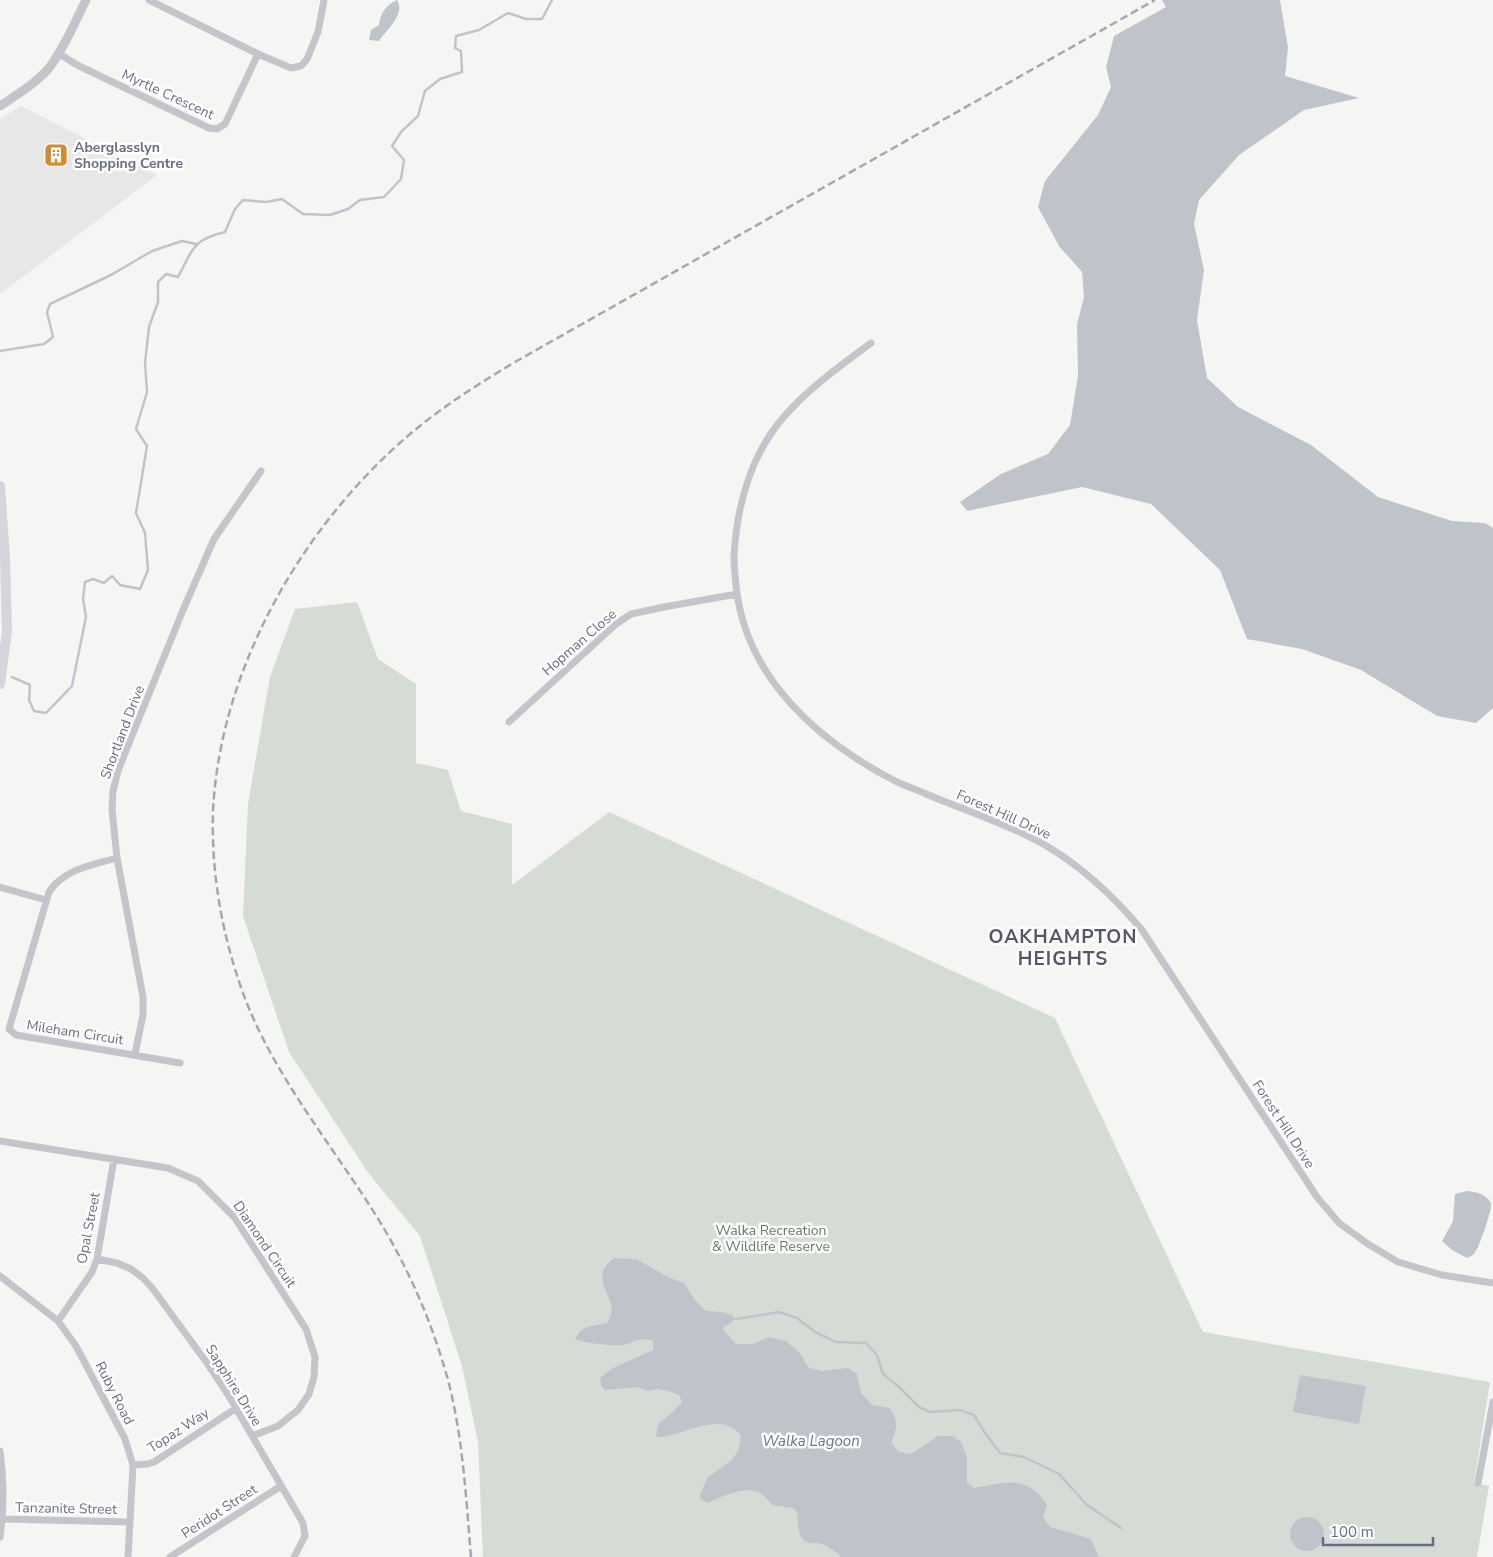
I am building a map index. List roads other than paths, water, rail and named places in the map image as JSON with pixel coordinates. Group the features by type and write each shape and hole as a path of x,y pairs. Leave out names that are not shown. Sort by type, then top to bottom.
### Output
{"main road":[{"path":"0,486 7,631 0,684"}],"street":[{"path":"0,106 27,87 48,68 86,0"},
{"path":"149,0 258,54 291,68 301,66 307,60 313,46 324,0"},
{"name":"Myrtle Crescent","path":"58,53 77,65 213,129 220,128 225,124 258,54"},
{"name":"Forest Hill Drive","path":"871,342 818,383 790,409 772,432 757,457 744,490 735,534 734,563 737,594 747,636 763,668 781,693 811,725 853,757 898,783 1008,828 1051,849 1090,876 1127,912 1142,930 1317,1197 1339,1223 1368,1244 1398,1262 1442,1275 1493,1283"},
{"name":"Shortland Drive","path":"135,1054 143,1015 143,998 117,858 112,809 113,791 118,771 214,539 261,471"},
{"name":"Hopman Close","path":"509,722 616,624 631,614 737,594"},
{"name":"Mileham Circuit","path":"117,858 66,874 53,885 46,900 9,1029 16,1035 180,1063"},
{"path":"0,887 46,900"},
{"name":"Diamond Circuit","path":"0,1141 168,1168 198,1181 235,1218 306,1330 315,1357 314,1377 309,1394 298,1410 278,1426 252,1436"},
{"name":"Opal Street","path":"58,1321 92,1272 97,1259 114,1159"},
{"name":"Sapphire Drive","path":"97,1259 116,1263 131,1269 143,1278 207,1362 303,1523 305,1536 294,1557"},
{"name":"Ruby Road","path":"0,1276 58,1321 76,1346 127,1444 132,1465 128,1557"},
{"path":"1478,1483 1493,1402"},
{"name":"Topaz Way","path":"132,1465 154,1462 235,1409"},
{"path":"0,1450 4,1484 3,1519 0,1538"},
{"name":"Peridot Street","path":"170,1557 281,1486"},
{"name":"Tanzanite Street","path":"3,1519 129,1522"}],"water":[{"path":"397,0 399,11 394,22 379,41 369,40 371,30 379,25 384,10"},
{"path":"1162,0 1280,0 1288,48 1285,76 1359,98 1304,110 1239,155 1199,200 1194,224 1204,270 1197,320 1207,378 1238,407 1311,445 1378,497 1452,521 1485,523 1493,528 1493,708 1476,723 1437,716 1361,670 1302,649 1247,639 1220,570 1151,504 1082,487 967,511 960,502 1001,474 1048,454 1070,425 1078,376 1077,324 1084,297 1082,272 1059,246 1038,207 1045,181 1098,115 1111,87 1106,67 1114,36 1166,7"},
{"path":"1467,1191 1484,1196 1489,1200 1491,1206 1476,1251 1467,1258 1452,1250 1442,1241 1453,1221 1455,1194"},
{"name":"Walka Lagoon","path":"614,1258 636,1259 670,1278 684,1283 694,1299 706,1311 732,1315 736,1319 722,1328 736,1344 753,1344 769,1337 786,1341 799,1352 809,1368 822,1371 848,1368 857,1374 861,1393 872,1405 890,1408 895,1417 896,1425 891,1443 899,1452 911,1454 938,1436 952,1436 961,1442 967,1458 967,1483 974,1488 1015,1483 1024,1484 1032,1488 1047,1505 1043,1517 1050,1527 1091,1539 1098,1555 1101,1557 841,1557 824,1545 805,1541 800,1535 797,1512 793,1508 772,1505 758,1492 740,1491 708,1503 701,1500 700,1494 708,1477 732,1460 739,1449 741,1436 733,1428 723,1424 712,1424 656,1437 658,1424 682,1402 679,1395 657,1389 648,1391 637,1387 605,1390 601,1386 600,1378 613,1368 653,1350 653,1341 639,1340 622,1345 612,1345 575,1339 581,1331 607,1323 609,1319 612,1307 602,1275"},
{"path":"1300,1375 1366,1386 1359,1424 1293,1412"},
{"path":"1307,1517 1319,1522 1324,1534 1319,1546 1307,1551 1295,1546 1290,1534 1295,1522"}],"waterway":[{"path":"12,677 30,685 29,700 34,711 46,713 72,686 86,617 83,599 85,582 93,579 104,583 112,576 120,585 140,589 148,570 145,533 136,513 147,446 136,429 147,392 145,363 149,327 158,302 158,282 166,274 178,277 191,253 200,242 225,232 235,209 243,200 266,202 282,199 303,214 330,215 348,209 360,200 384,197 401,179 404,160 392,146 401,132 418,116 425,91 440,79 462,72 461,51 455,48 456,36 479,30 508,13 526,19 542,19 552,0"},
{"path":"0,351 44,344 53,337 47,312 50,304 111,275 152,251 182,241 196,244"},
{"path":"736,1319 779,1312 797,1318 815,1332 836,1342 866,1343 877,1355 883,1374 919,1407 930,1412 960,1410 974,1415 1000,1453 1024,1457 1059,1474 1087,1505 1121,1528"}],"railway":[{"path":"471,1557 457,1423 442,1358 427,1316 399,1255 377,1217 304,1108 270,1052 255,1023 243,993 229,949 216,881 213,811 219,759 231,707 249,656 272,608 299,561 330,518 365,477 402,441 443,409 515,362 1155,0"}],"place":[{"name":"Aberglasslyn Shopping Centre","path":"56,155"}],"district":[{"name":"OAKHAMPTON HEIGHTS","path":"1063,947"}],"park label":[{"name":"Walka Recreation & Wildlife Reserve","path":"771,1238"}]}
